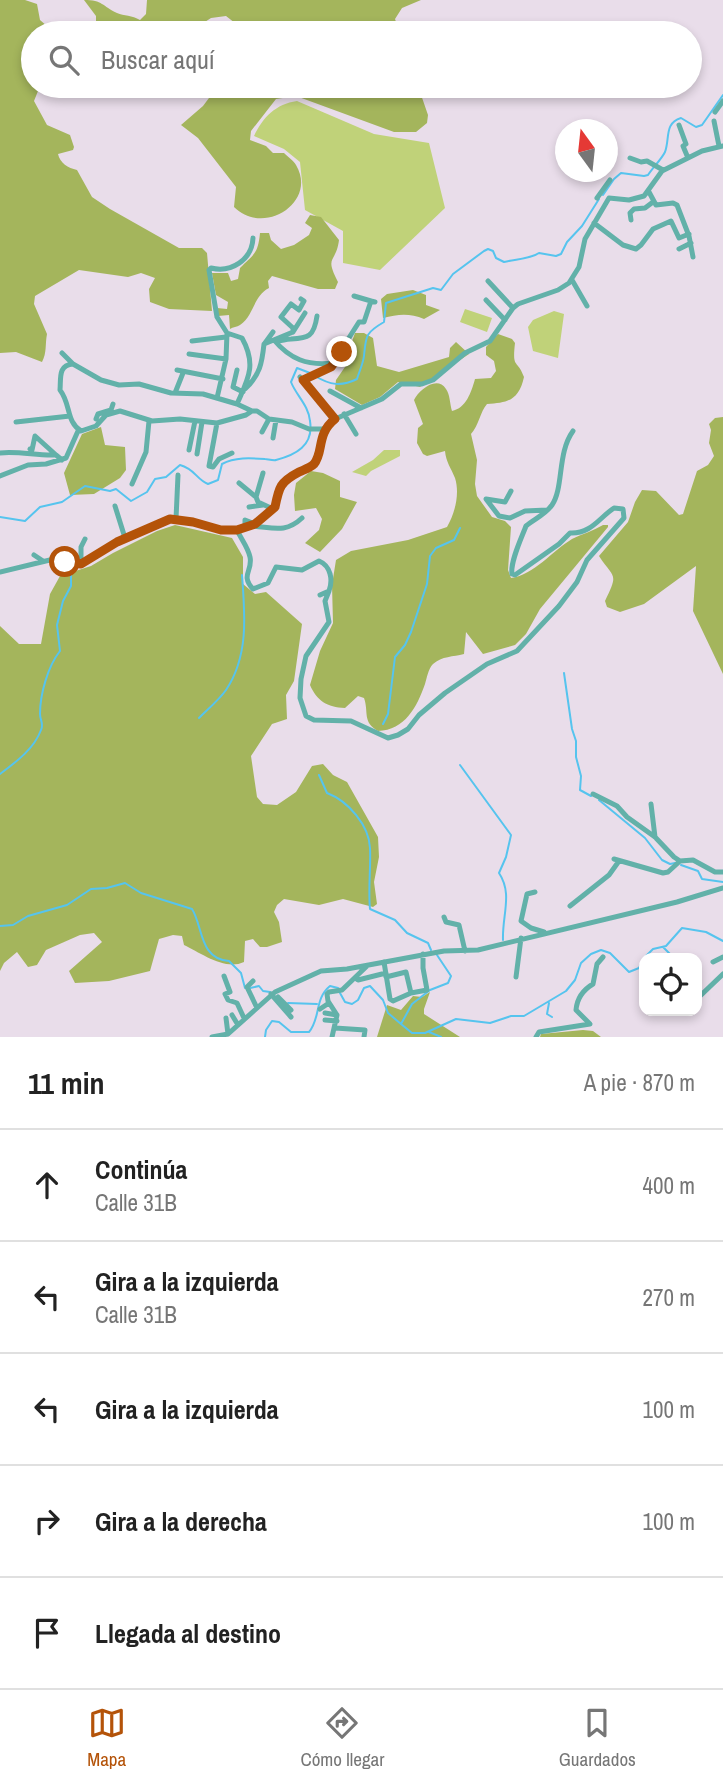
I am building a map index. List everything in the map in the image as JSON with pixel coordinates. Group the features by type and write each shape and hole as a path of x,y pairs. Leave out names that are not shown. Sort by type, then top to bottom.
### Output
{"street":[{"path":"715,112 723,101"},
{"path":"597,198 606,195 629,200 643,197 649,192 660,168 721,146 714,121"},
{"path":"679,125 686,144 682,146 688,158"},
{"path":"640,155 660,168"},
{"path":"631,158 649,162"},
{"path":"0,572 56,559 70,564 81,564 125,538 165,521 176,519 221,530 237,530 251,526 273,509 277,492 288,479 314,464 325,429 335,419 382,399 401,384 422,384 433,380 465,353 489,341 513,308 558,290 572,280 579,267 585,239 609,182"},
{"path":"649,192 657,206 673,203 677,205 691,243 693,257"},
{"path":"641,207 645,201 643,197"},
{"path":"631,220 631,212 636,208 645,208 653,202"},
{"path":"594,223 623,245 636,249 653,229 671,221 679,238 688,234"},
{"path":"216,398 223,379 226,335 217,317 209,270 226,270 245,259 253,238"},
{"path":"678,249 691,243"},
{"path":"572,280 587,306"},
{"path":"488,281 513,308"},
{"path":"497,291 488,298 505,320"},
{"path":"335,419 301,378 330,368 360,322 364,322 373,301 354,296"},
{"path":"265,343 293,332 302,312 304,301 300,299"},
{"path":"293,332 281,319 289,303 302,312"},
{"path":"293,318 302,312"},
{"path":"274,340 282,342 305,338 314,328 317,316"},
{"path":"352,319 360,322"},
{"path":"237,404 262,366 265,343 273,332"},
{"path":"192,341 226,335 242,338 250,357 250,370 244,391"},
{"path":"274,340 285,354 313,364 332,363"},
{"path":"62,353 73,364 101,380 139,384 175,393 200,394 257,411 272,420 292,422 311,430 325,429"},
{"path":"189,354 226,359"},
{"path":"0,476 68,457 78,431 70,416 66,397 60,390 60,373 66,365 73,364"},
{"path":"237,370 233,387 244,391"},
{"path":"175,393 180,372 223,379"},
{"path":"330,391 361,408"},
{"path":"96,419 98,414 111,410 113,404"},
{"path":"78,431 96,426 102,418 116,412 124,412 149,421 218,423 252,411"},
{"path":"344,414 356,434"},
{"path":"16,422 70,416"},
{"path":"262,432 272,420"},
{"path":"272,420 273,438"},
{"path":"132,484 146,452 149,421"},
{"path":"189,450 199,421"},
{"path":"197,454 199,421"},
{"path":"218,423 209,466 213,467 219,459 232,453"},
{"path":"237,530 251,559 247,582 253,589 268,583 276,566 302,570 318,561 323,563 330,573 325,601 329,622 306,656 301,679 300,698 306,716 314,720 351,721 388,738 408,729 419,715 445,693 487,664 517,651 565,598 577,582 587,560 624,518 619,507 614,508 589,529 579,534 570,533 559,544 515,575 512,574 511,565 526,526 554,502 565,442 573,431"},
{"path":"30,449 32,450 35,436 62,460"},
{"path":"0,453 15,451 41,457 56,455"},
{"path":"256,497 263,474"},
{"path":"176,519 178,475"},
{"path":"239,482 264,505 273,509"},
{"path":"511,491 505,502 486,499 499,516 510,518 525,511 547,510"},
{"path":"249,507 264,505"},
{"path":"115,506 125,538"},
{"path":"251,526 281,530 289,528 302,518"},
{"path":"81,564 79,554 85,539"},
{"path":"34,555 43,561"},
{"path":"320,595 328,591"},
{"path":"593,794 617,806 680,861"},
{"path":"651,804 655,837"},
{"path":"570,906 609,875 617,860 663,873 668,873 680,861 693,860 715,872 723,872"},
{"path":"223,1035 273,993 321,971 423,954 478,950 677,902 723,888"},
{"path":"521,889 527,894"},
{"path":"527,894 536,892"},
{"path":"527,894 519,919 531,929 544,932"},
{"path":"444,917 446,922 459,925 465,951"},
{"path":"516,977 522,938"},
{"path":"384,962 391,1001 400,1000 411,993 427,990 422,968 423,954"},
{"path":"536,1037 539,1032 590,1024 576,1010 577,1003 583,990 593,984 597,964 603,957"},
{"path":"713,962 723,957"},
{"path":"332,1037 336,1021 326,998 328,993 340,991 369,965"},
{"path":"355,978 406,972 411,993"},
{"path":"702,994 723,974"},
{"path":"224,976 230,992 225,994 228,1000 236,1003 244,1018"},
{"path":"253,981 247,987 257,1008"},
{"path":"273,993 291,1013"},
{"path":"329,1003 324,1014 336,1021 365,1030 364,1037"},
{"path":"223,1035 229,1017 238,1025"},
{"path":"223,1035 237,1036"}],"green space":[{"path":"0,0 25,0 37,4 41,21 21,21 21,98 35,98 34,101 47,125 70,135 73,150 58,154 68,166 77,170 92,197 179,248 202,248 207,253 212,311 169,309 150,302 149,289 155,278 141,273 128,277 79,270 35,296 34,304 47,334 42,362 16,352 0,353"},
{"path":"84,0 99,2 117,13 140,20 146,14 147,0 421,0 402,8 396,21 232,21 226,16 206,21 96,21 96,16"},
{"path":"209,98 283,98 276,99 251,131 250,140 266,146 273,153 284,153 296,165 301,179 300,191 294,202 284,211 273,217 259,218 246,215 234,207 236,187 198,138 181,125"},
{"path":"301,98 422,98 428,115 427,123 416,132 394,132"},
{"path":"297,101 374,134 429,143 445,208 380,270 343,263 343,231 305,210 300,162 284,149 254,136 271,112"},
{"path":"310,215 321,217 339,240 331,263 338,282 335,289 318,289 272,276 268,281 269,288 260,296 245,321 230,329 229,315 218,316 217,308 227,309 228,302 216,295 212,273 228,273 231,281 238,279 240,268 256,250 260,233 269,233 271,240 281,249 294,245 309,235 312,228 305,223"},
{"path":"413,290 426,295 426,305 440,310 424,319 404,315 383,318 381,299 387,294"},
{"path":"465,309 492,318 487,332 460,322"},
{"path":"554,311 564,314 558,358 533,351 528,327 533,320"},
{"path":"355,333 364,333 373,338 377,366 399,372 449,357 450,348 456,342 469,354 420,387 398,382 380,397 362,405 335,389 336,380 356,351 351,344"},
{"path":"498,334 512,339 515,343 515,361 524,377 522,385 512,399 487,404 471,434 477,460 477,496 492,517 505,521 511,527 508,570 511,578 535,568 572,539 603,525 608,527 540,609 526,634 515,645 483,654 466,632 464,654 444,658 433,664 409,716 396,726 378,731 368,720 364,698 358,696 345,708 333,706 319,699 310,685 320,651 333,623 332,585 336,560 351,551 408,540 447,527 456,503 455,478 445,451 427,456 417,443 418,428 423,424 414,400 424,388 438,383 447,391 452,411 461,407 470,394 475,379 491,378 496,371 494,361 486,355 486,347"},
{"path":"723,417 723,674 693,611 696,566 644,604 620,612 607,607 605,601 613,576 599,556 628,522 642,490 656,491 679,515 683,514 697,471 708,465 714,456 709,443 709,424 715,418"},
{"path":"101,427 105,445 125,447 126,470 120,478 94,494 70,495 64,473 82,434"},
{"path":"384,450 400,450 400,456 366,476 352,472 373,460"},
{"path":"311,471 340,481 340,497 357,502 342,529 320,552 305,543 319,530 322,519 316,508 295,511 296,483"},
{"path":"175,525 232,538 243,557 243,584 255,594 266,592 302,624 294,681 286,695 287,719 272,724 251,756 257,797 263,804 277,805 296,792 312,766 323,764 333,775 347,782 378,837 379,857 374,882 377,904 373,907 343,899 319,905 284,899 274,912 279,922 282,942 260,947 253,939 245,941 244,962 237,964 213,960 184,945 182,936 173,935 159,939 150,971 109,981 75,983 69,971 102,942 94,933 80,935 46,950 37,965 28,967 17,952 4,963 0,971 0,626 19,644 41,644 50,594 60,576 91,566 157,531"},
{"path":"430,992 424,1014 460,1037 377,1037 387,1005 401,1010 413,996 422,997"},
{"path":"593,1031 601,1037 540,1037 541,1034"}],"waterway":[{"path":"603,195 621,173 648,175 665,152 672,124 681,118 696,127 702,125 723,95"},
{"path":"315,376 336,384 357,379 366,339 373,329 384,322 386,303 433,288 441,290 453,274 488,249 504,262 539,253 556,256 561,254 599,199"},
{"path":"0,517 25,521 40,507 62,502 85,486 110,491 116,489 131,501 147,492 155,479 166,477 180,465 208,484 218,480 222,464 227,462 248,458 275,460 290,455 302,448 310,430 307,410 291,382 297,368 310,373"},
{"path":"383,724 388,714 395,657 411,632 427,584 430,556 436,548 454,540 460,528"},
{"path":"0,774 29,749 42,728 41,698 48,672 60,651 57,625 63,601 71,586 71,567"},
{"path":"199,718 226,690 239,663 244,634 242,575"},
{"path":"564,673 581,776 580,790 591,796"},
{"path":"460,765 511,835 499,873 506,897 503,940"},
{"path":"319,775 327,793 350,808 366,831 370,848 370,909 395,920 407,933 428,943 431,950"},
{"path":"599,800 645,838 662,860 675,863"},
{"path":"681,865 698,871 702,879 723,882"},
{"path":"0,926 13,925 28,916 67,905 91,889 125,883 141,893 192,909 207,948 219,959 229,961 241,973 245,988"},
{"path":"649,953 653,949 666,946 682,928 706,932 723,941"},
{"path":"663,947 669,953"},
{"path":"340,993 345,1002 352,1004 358,1000 364,988 370,986 383,1000 388,1013 412,1033 425,1033 456,1019 490,1023 511,1016 524,1016 566,991 575,980 581,963 601,950 610,953 629,972 639,968"},
{"path":"401,1024 412,1004 430,990 448,983 451,976 437,955"},
{"path":"250,988 259,986 263,991 270,992"},
{"path":"265,1037 272,1021 279,1022 291,1032 309,1032 325,991 330,986 338,988"},
{"path":"288,1003 317,1004"},
{"path":"549,1003 547,1014 552,1017"},
{"path":"429,1032 441,1037"}],"route":[{"path":"65,562 81,564 117,542 171,519 221,530 244,529 255,524 275,507 277,492 288,479 312,466 317,459 322,435 328,424 335,419 303,380 331,367 342,352"}]}
